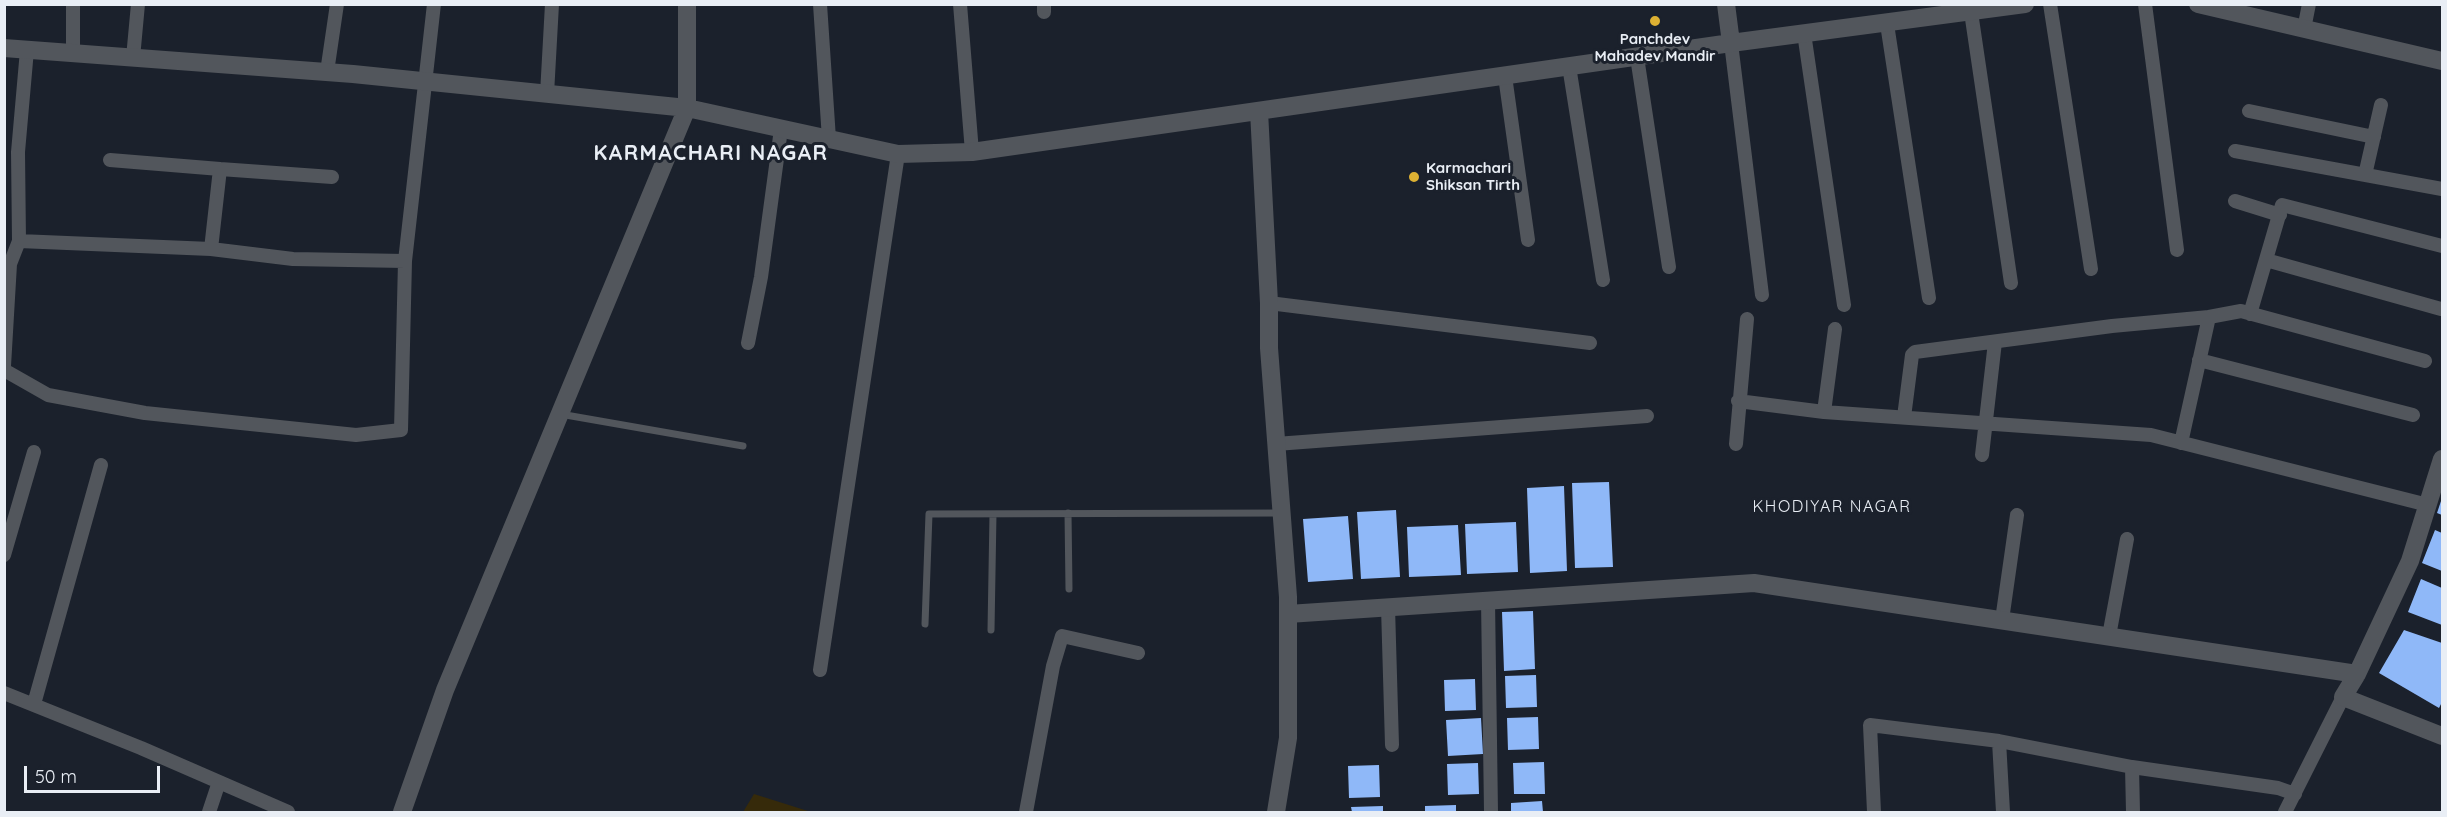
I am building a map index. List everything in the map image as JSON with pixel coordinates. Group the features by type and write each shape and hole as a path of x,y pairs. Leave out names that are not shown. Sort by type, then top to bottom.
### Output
{"street":[{"path":"73,4 73,53"},
{"path":"133,58 138,4"},
{"path":"327,72 337,4"},
{"path":"27,50 11,151 19,241 10,264 4,368 48,395 145,413 356,435 401,430 405,261 434,4"},
{"path":"547,94 552,4"},
{"path":"402,813 445,690 687,108 687,4"},
{"path":"820,4 829,139"},
{"path":"960,4 972,152"},
{"path":"1726,4 1762,295"},
{"path":"4,48 327,72 687,108 898,154 972,152 1731,43 2025,4"},
{"path":"2050,4 2091,269"},
{"path":"2145,4 2177,250"},
{"path":"2198,4 2442,61"},
{"path":"2304,29 2309,4"},
{"path":"1971,12 2011,283"},
{"path":"1887,24 1929,298"},
{"path":"1804,33 1844,305"},
{"path":"1637,57 1669,267"},
{"path":"1569,66 1603,280"},
{"path":"1505,76 1528,240"},
{"path":"2365,175 2381,105"},
{"path":"1259,111 1269,303 1269,348 1288,614 1288,738 1276,813"},
{"path":"2249,111 2374,137"},
{"path":"748,343 761,277 781,129"},
{"path":"2235,151 2442,189"},
{"path":"820,670 898,154"},
{"path":"110,160 332,177"},
{"path":"211,249 220,169"},
{"path":"2235,201 2280,215"},
{"path":"2250,314 2282,205 2442,246"},
{"path":"19,241 211,249 293,259 405,261"},
{"path":"2266,260 2441,309"},
{"path":"1269,303 1590,343"},
{"path":"1904,417 1912,355 1916,352 2112,326 2209,317 2241,311 2425,361"},
{"path":"2181,442 2209,317"},
{"path":"1736,444 1747,319"},
{"path":"1824,412 1834,329"},
{"path":"1982,455 1995,342"},
{"path":"2199,360 2413,415"},
{"path":"1738,401 1824,412 2151,435 2428,506"},
{"path":"1276,444 1647,416"},
{"path":"4,555 34,452"},
{"path":"2286,813 2343,697 2357,674 2410,561 2442,459"},
{"path":"34,704 101,465"},
{"path":"2002,620 2017,515"},
{"path":"2109,636 2127,539"},
{"path":"1288,614 1754,583 2357,674"},
{"path":"1488,600 1491,813"},
{"path":"1388,607 1392,746"},
{"path":"1026,813 1053,666 1062,636 1138,652"},
{"path":"4,693 288,813"},
{"path":"2343,697 2442,736"},
{"path":"1874,813 1870,726 1999,741 2132,767 2278,788 2295,794"},
{"path":"1999,741 2002,813"},
{"path":"2132,767 2133,813"},
{"path":"209,813 219,782"}],"lane":[{"path":"560,414 743,446"},
{"path":"1068,513 1069,589"},
{"path":"925,624 929,514 1281,513"},
{"path":"991,630 993,514"}],"shaded area":[{"path":"754,794 811,812 743,812"}],"building":[{"path":"1609,482 1613,567 1575,568 1572,483"},
{"path":"1564,486 1567,571 1530,573 1527,488"},
{"path":"2442,498 2442,515 2437,513"},
{"path":"1396,510 1400,577 1361,579 1357,512"},
{"path":"1348,516 1353,579 1308,582 1303,519"},
{"path":"1516,522 1518,572 1467,574 1465,524"},
{"path":"1458,525 1461,575 1409,577 1407,527"},
{"path":"2435,530 2442,533 2442,571 2422,563"},
{"path":"2421,579 2442,588 2442,625 2408,612"},
{"path":"1533,611 1535,669 1504,671 1502,612"},
{"path":"2404,630 2442,643 2442,702 2439,708 2379,673"},
{"path":"1536,675 1537,707 1506,708 1505,676"},
{"path":"1475,679 1476,710 1445,711 1444,680"},
{"path":"1538,717 1539,749 1508,750 1507,718"},
{"path":"1481,718 1483,754 1448,756 1446,720"},
{"path":"1544,762 1545,794 1514,794 1513,763"},
{"path":"1478,763 1479,794 1448,795 1447,764"},
{"path":"1379,765 1380,797 1349,798 1348,766"},
{"path":"1542,801 1543,812 1511,812 1511,803"},
{"path":"1456,805 1456,812 1425,812 1425,806"},
{"path":"1383,806 1383,812 1352,812 1351,807"}],"place":[{"name":"Panchdev Mahadev Mandir","path":"1655,21"},
{"name":"Karmachari Shiksan Tirth","path":"1414,177"}],"district":[{"name":"KARMACHARI NAGAR","path":"711,154"},
{"name":"KHODIYAR NAGAR","path":"1832,507"}]}
